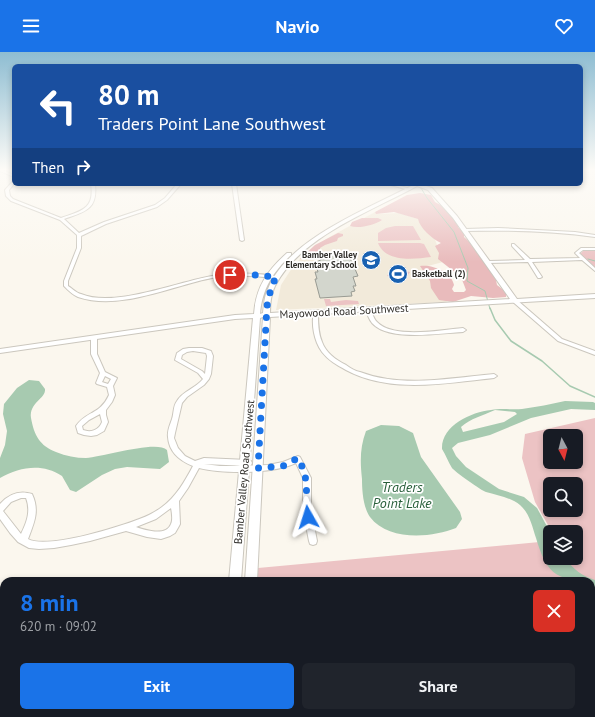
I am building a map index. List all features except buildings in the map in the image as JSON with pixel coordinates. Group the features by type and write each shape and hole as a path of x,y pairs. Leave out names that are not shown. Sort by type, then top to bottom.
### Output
{"main road":[{"name":"Bamber Valley Road Southwest","path":"235,577 259,296 268,276 291,253 306,243 389,200"},
{"path":"439,200 465,230 489,262 515,301"},
{"name":"Bamber Valley Road Southwest","path":"251,577 269,295 276,277 290,259 302,249 331,231"},
{"name":"Mayowood Road Southwest","path":"0,351 267,315 595,296"}],"street":[{"path":"12,200 61,219 80,235"},
{"path":"61,219 83,211 92,204 93,200"},
{"path":"80,235 105,223 156,206 165,200"},
{"path":"236,200 242,240"},
{"path":"465,230 498,229 574,233 595,236"},
{"path":"80,235 79,248 69,270 66,286 73,293 87,297 98,299 128,298 221,276 249,274 276,277"},
{"path":"514,245 529,261 540,277"},
{"path":"595,250 578,251 577,255 595,270"},
{"path":"489,262 581,259"},
{"path":"515,301 560,340 595,353"},
{"path":"368,309 376,323 395,332 408,333 463,330"},
{"path":"316,312 317,337 322,349 333,360 357,373 382,380 400,382 494,376"},
{"path":"94,338 94,354 104,374 114,378 110,386 112,395 103,410"},
{"path":"206,379 200,372 178,360 179,354 184,351 198,350 208,352 210,356 206,379 180,401 171,435 174,446 181,455 198,463 203,468 244,466 258,468 283,466 298,458 307,478 307,510 313,541"},
{"path":"104,374 99,383 110,386"},
{"path":"23,540 33,513 33,507 28,496 23,495 14,497 5,503 0,511 23,540 33,546 68,542 126,528 152,518 175,500 198,463"},
{"path":"126,528 158,536 168,532 176,524 175,500"}],"shaded area":[{"path":"398,200 434,200 444,207 458,224 458,227 464,232 464,237 473,245 495,276 497,285 506,292 506,297 493,298 471,296 453,302 439,300 431,288 430,281 420,266 430,266 436,268 450,276 454,285 452,289 454,292 464,292 466,290 461,277 438,259 439,253 435,246 441,243 426,232 418,219 394,212 376,214 375,212"},
{"name":"Bamber Valley Elementary School","path":"375,212 377,214 399,213 418,219 431,228 443,262 424,267 447,302 276,310 281,285 294,265 303,256 326,239"},
{"path":"362,218 378,218 382,220 366,226 350,226 352,222"},
{"path":"395,226 413,226 421,240 378,241 378,233 386,228"},
{"path":"338,233 343,234 343,236 338,238 337,241 320,248 320,254 312,259 300,259 315,245"},
{"path":"378,243 424,244 431,257 409,259 394,257 387,254"},
{"path":"584,250 595,250 595,268 580,254"},
{"name":"Basketball (2)","path":"392,268 410,272 405,279 387,276"},
{"path":"324,299 330,299 331,302 346,300 358,301 359,304 326,306"},
{"path":"595,418 595,577 257,577 258,568 543,542 543,565 583,565 583,525 548,525 544,517 583,517 583,477 543,477 543,516 535,502 522,458 525,434 543,430 543,469 583,469 583,429 547,429"}],"water":[{"path":"29,380 39,381 45,389 43,396 32,408 31,418 36,435 50,450 67,456 86,458 141,448 161,447 167,450 169,462 160,469 127,467 115,469 102,475 76,492 70,490 62,476 47,469 23,469 0,478 0,458 5,445 7,431 3,414 4,404 17,388"},
{"path":"565,401 595,403 595,410 571,409 531,418 490,435 458,443 452,448 456,456 466,467 499,489 524,497 537,508 546,525 543,525 543,556 528,516 520,505 509,499 486,492 468,481 452,468 442,449 446,433 452,427 466,417 483,411 495,409 522,409","holes":["495,410 515,412 517,414 504,422 463,432 461,427 465,424"]},
{"name":"Traders Point Lake","path":"381,425 399,426 413,433 421,457 460,512 462,519 456,528 435,534 399,534 378,525 370,517 364,503 361,454 366,431"},
{"path":"547,565 570,565 578,572 588,577 563,577 553,572"}],"waterway":[{"path":"429,200 454,232 468,268 467,281 485,291 490,309"},
{"path":"588,259 595,261"},
{"path":"490,308 495,320 511,341 542,361 570,386 595,397"}],"place":[{"name":"Bamber Valley Elementary School","path":"371,260"},
{"name":"Basketball (2)","path":"398,274"}],"route":[{"path":"230,275 276,277 271,288 267,306 258,468 283,466 298,458 307,478 306,502 308,517"}]}
